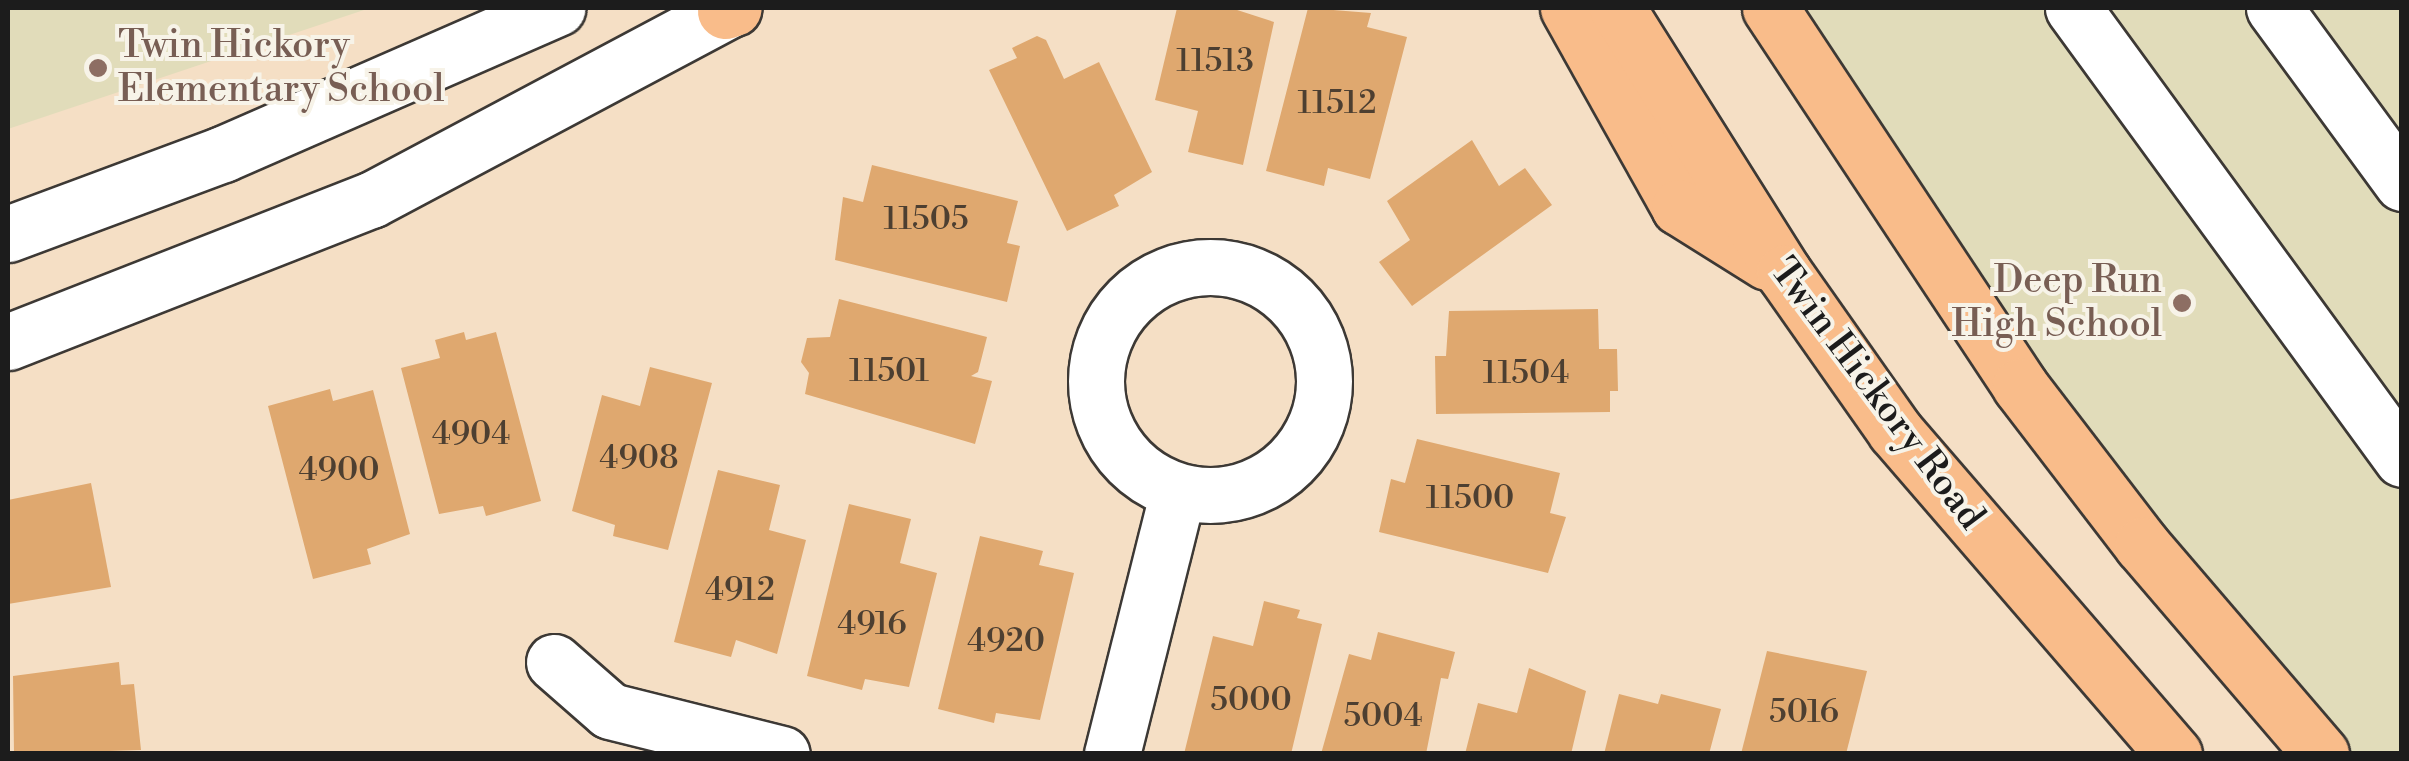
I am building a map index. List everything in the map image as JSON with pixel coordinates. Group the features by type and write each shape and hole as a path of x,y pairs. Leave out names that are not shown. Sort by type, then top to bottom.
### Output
{"main road":[{"path":"1568,8 1680,206 1784,273"},
{"name":"Twin Hickory Road","path":"1617,8 1784,273 1895,431 2174,754"},
{"path":"1770,8 2020,386 2142,544 2321,754"}],"street":[{"path":"8,234 223,154 556,8"},
{"path":"2074,8 2402,460"},
{"path":"2274,8 2402,183"},
{"path":"8,342 371,200 730,9"},
{"path":"1210,266 1245,271 1278,288 1306,316 1322,354 1324,394 1313,432 1290,464 1257,487 1218,496 1178,492 1146,477 1119,452 1102,420 1094,384 1099,348 1116,315 1141,289 1173,272 1210,266"},
{"path":"1112,754 1178,492"},
{"path":"554,662 610,711 782,754"}],"shaded area":[{"name":"Twin Hickory Elementary School","path":"8,8 370,8 8,129"},
{"name":"Deep Run High School","path":"1770,8 2401,8 2401,753 2321,753"}],"building":[{"path":"1177,8 1231,8 1274,22 1243,165 1188,152 1198,111 1155,100"},
{"path":"1308,8 1371,13 1367,27 1407,37 1370,179 1328,168 1324,186 1266,171"},
{"path":"1037,36 1046,40 1064,79 1099,62 1152,172 1114,195 1119,206 1067,231 989,70 1017,58 1012,48"},
{"path":"1472,140 1499,186 1525,168 1552,205 1412,306 1379,262 1410,240 1387,201"},
{"path":"872,165 1018,201 1007,243 1020,246 1007,302 835,260 843,197 863,202"},
{"path":"839,299 987,337 978,372 971,376 992,381 975,444 805,394 809,373 801,362 807,338 830,337"},
{"path":"1598,309 1599,349 1617,349 1618,391 1610,391 1610,412 1436,414 1435,356 1446,356 1449,311"},
{"path":"464,332 466,340 496,332 541,501 486,516 483,506 439,514 401,368 440,358 435,340"},
{"path":"650,367 712,383 668,550 613,536 615,525 572,511 602,395 640,406"},
{"path":"330,389 333,401 373,390 410,534 367,549 371,564 313,579 268,406"},
{"path":"1417,439 1560,473 1550,513 1566,517 1548,573 1379,532 1391,479 1405,483"},
{"path":"718,470 780,485 769,530 806,540 777,654 736,640 731,657 674,642"},
{"path":"91,483 111,587 8,604 8,500"},
{"path":"849,504 911,519 900,563 937,573 909,687 865,679 862,690 807,676"},
{"path":"980,536 1043,551 1039,565 1074,573 1040,720 996,713 994,723 938,709"},
{"path":"1264,601 1300,610 1297,618 1322,624 1291,754 1184,754 1213,636 1253,646"},
{"path":"1378,632 1455,652 1448,679 1441,678 1426,754 1321,754 1349,654 1371,660"},
{"path":"1767,651 1867,671 1846,754 1741,754"},
{"path":"119,662 121,685 134,684 141,750 14,754 13,676"},
{"path":"1529,668 1586,691 1571,754 1465,754 1478,703 1517,713"},
{"path":"1619,694 1658,704 1661,694 1721,709 1709,754 1604,754"}],"place":[{"name":"Twin Hickory Elementary School","path":"98,68"},
{"name":"Deep Run High School","path":"2182,303"}]}
